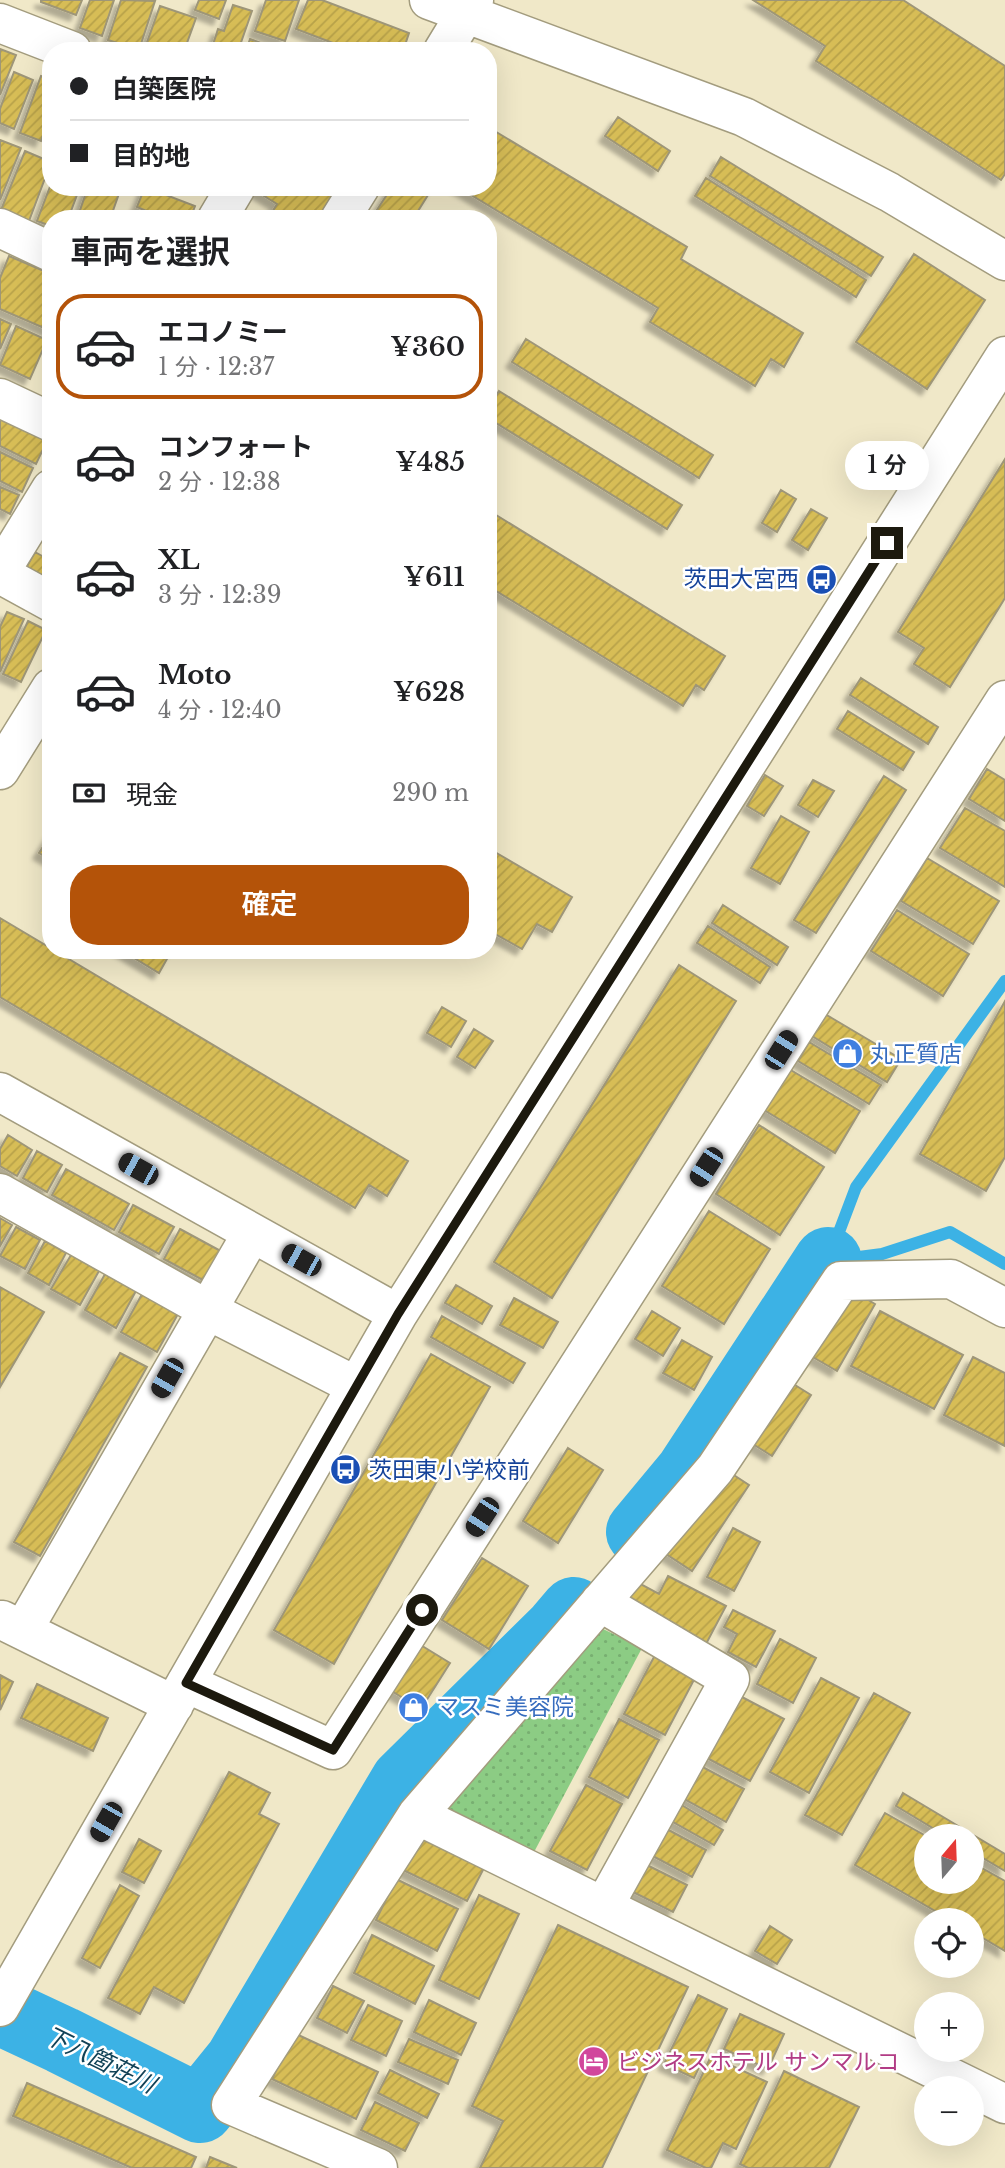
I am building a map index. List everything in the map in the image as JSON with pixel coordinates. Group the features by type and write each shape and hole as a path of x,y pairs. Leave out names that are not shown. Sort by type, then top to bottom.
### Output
{"street":[{"path":"429,0 470,7 744,117 889,192 1005,261"},
{"path":"449,42 470,7"},
{"path":"0,23 49,42"},
{"path":"0,228 42,248"},
{"path":"5,1997 398,1314 1005,356"},
{"path":"0,398 42,418"},
{"path":"42,504 0,573 42,597"},
{"path":"252,1233 12,1625 180,1694 333,1750 1005,700"},
{"path":"0,770 42,702"},
{"path":"0,1091 398,1314"},
{"path":"0,1193 207,1309 356,1386"},
{"path":"378,2168 230,2105 417,1815 715,1469 841,1281 951,1279 1005,1308"},
{"path":"600,1602 730,1679 604,1906"},
{"path":"417,1815 1005,2104"}],"green space":[{"path":"599,1627 642,1648 533,1854 447,1808"}],"building":[{"path":"41,0 82,0 76,15"},
{"path":"90,0 114,0 102,36 80,28"},
{"path":"121,0 155,1 142,42 108,40"},
{"path":"199,0 226,0 219,19 195,10"},
{"path":"266,0 299,0 285,41 255,31"},
{"path":"308,0 322,0 409,33 406,42 330,42 296,29"},
{"path":"753,0 903,0 1005,66 1005,174 1001,180 816,61 825,46"},
{"path":"233,5 252,11 241,42 214,42 218,29 224,31"},
{"path":"160,6 196,18 187,42 147,42"},
{"path":"0,49 16,55 0,95"},
{"path":"14,72 33,80 14,129 0,123 0,109"},
{"path":"41,76 42,76 41,141 20,133"},
{"path":"618,117 670,151 658,171 605,136"},
{"path":"497,132 687,247 681,259 803,333 784,367 771,359 755,386 650,322 658,308 473,196 497,196"},
{"path":"0,140 21,148 0,200"},
{"path":"25,151 42,158 42,186 29,221 1,210"},
{"path":"721,157 883,257 871,276 710,176"},
{"path":"706,178 866,280 856,297 695,196"},
{"path":"46,196 77,196 71,210 42,210 42,223 37,221"},
{"path":"85,196 118,196 113,210 80,210"},
{"path":"141,196 169,196 195,206 193,210 144,210 137,207"},
{"path":"264,196 332,196 323,210 273,210 277,204"},
{"path":"386,196 427,196 419,210 377,210"},
{"path":"914,254 985,300 927,389 856,342"},
{"path":"9,256 42,270 42,327 0,309 0,278"},
{"path":"0,319 11,324 0,349"},
{"path":"16,326 42,338 42,351 30,379 0,365"},
{"path":"526,339 713,455 699,478 512,362"},
{"path":"499,391 682,505 667,529 497,424"},
{"path":"0,414 42,434 42,452 36,464 0,446"},
{"path":"0,452 33,468 22,492 0,481"},
{"path":"1005,459 1005,598 950,687 914,664 924,648 898,632"},
{"path":"0,487 19,495 10,514 0,509"},
{"path":"781,490 796,499 777,532 762,523"},
{"path":"811,509 827,518 808,550 792,540"},
{"path":"497,516 725,656 704,690 696,685 683,706 497,592"},
{"path":"35,552 42,556 42,577 26,568"},
{"path":"7,612 24,619 0,672 0,627"},
{"path":"28,621 42,628 42,638 21,682 3,674"},
{"path":"861,678 938,727 928,744 850,695"},
{"path":"848,711 914,752 903,770 837,729"},
{"path":"987,769 1005,780 1005,821 969,799"},
{"path":"765,775 783,786 764,816 747,806"},
{"path":"884,776 906,790 816,933 794,920"},
{"path":"813,780 834,791 818,817 798,805"},
{"path":"965,808 1005,831 1005,887 940,848"},
{"path":"781,816 809,832 780,884 751,868"},
{"path":"497,853 572,897 552,932 537,924 522,949 497,935"},
{"path":"927,858 999,901 973,944 901,901"},
{"path":"723,905 788,947 777,965 712,923"},
{"path":"897,910 969,954 943,996 871,951"},
{"path":"0,918 42,943 42,959 69,959 408,1161 387,1196 369,1185 355,1208 0,997"},
{"path":"708,926 770,967 760,983 697,943"},
{"path":"136,959 167,959 159,973"},
{"path":"679,965 736,1001 552,1298 494,1262"},
{"path":"1005,1001 1005,1157 986,1191 920,1154"},
{"path":"442,1007 466,1021 451,1047 427,1033"},
{"path":"825,1014 901,1059 887,1082 812,1036"},
{"path":"474,1029 493,1041 475,1068 457,1057"},
{"path":"809,1042 881,1085 869,1104 798,1061"},
{"path":"789,1069 860,1111 835,1153 764,1110"},
{"path":"759,1125 824,1167 780,1235 716,1194"},
{"path":"8,1135 32,1150 17,1176 0,1166 0,1149"},
{"path":"37,1151 62,1165 47,1192 23,1178"},
{"path":"66,1169 129,1204 114,1230 52,1195"},
{"path":"133,1205 174,1227 159,1254 119,1232"},
{"path":"709,1211 770,1249 724,1324 662,1286"},
{"path":"0,1218 12,1225 0,1246"},
{"path":"16,1227 40,1240 25,1269 0,1256"},
{"path":"180,1229 228,1255 212,1285 164,1259"},
{"path":"45,1241 66,1253 49,1285 28,1273"},
{"path":"71,1255 99,1271 80,1305 51,1289"},
{"path":"105,1274 136,1291 116,1328 85,1310"},
{"path":"456,1285 492,1306 482,1324 445,1303"},
{"path":"0,1287 44,1312 0,1387"},
{"path":"850,1289 875,1304 837,1371 811,1356"},
{"path":"142,1294 178,1314 157,1352 121,1332"},
{"path":"514,1298 558,1322 543,1348 500,1325"},
{"path":"652,1311 680,1328 663,1356 635,1339"},
{"path":"880,1311 963,1355 934,1409 851,1366"},
{"path":"442,1316 525,1363 513,1383 431,1337"},
{"path":"682,1340 712,1357 694,1390 663,1373"},
{"path":"120,1353 147,1367 40,1556 14,1542"},
{"path":"431,1354 490,1387 334,1664 274,1630"},
{"path":"973,1357 1005,1373 1005,1446 944,1415"},
{"path":"787,1380 811,1395 772,1456 748,1441"},
{"path":"568,1448 603,1470 558,1543 523,1521"},
{"path":"720,1466 749,1485 692,1571 663,1552"},
{"path":"733,1528 760,1542 734,1591 707,1577"},
{"path":"482,1558 528,1586 489,1649 442,1620"},
{"path":"668,1576 726,1606 706,1644 627,1602 637,1582 659,1594"},
{"path":"733,1610 775,1631 756,1667 728,1652 737,1634 724,1627"},
{"path":"780,1639 816,1658 793,1703 757,1684"},
{"path":"419,1644 450,1663 421,1709 390,1690"},
{"path":"655,1655 696,1676 665,1735 624,1714"},
{"path":"0,1675 13,1682 0,1710"},
{"path":"821,1678 859,1698 809,1793 770,1772"},
{"path":"37,1684 108,1718 93,1751 21,1718"},
{"path":"874,1693 910,1713 842,1835 805,1815"},
{"path":"740,1696 784,1719 750,1781 707,1758"},
{"path":"619,1719 659,1740 628,1798 589,1777"},
{"path":"697,1764 744,1789 726,1822 679,1796"},
{"path":"229,1772 270,1793 259,1814 279,1824 184,2003 154,1987 140,2014 108,1998"},
{"path":"586,1785 622,1804 587,1870 550,1851"},
{"path":"903,1793 955,1824 926,1824 896,1806"},
{"path":"675,1801 723,1830 714,1845 666,1818"},
{"path":"885,1813 914,1829 914,1894 984,1894 984,1869 1005,1881 1005,1951 984,1939 984,1908 930,1908 855,1865"},
{"path":"663,1827 706,1850 692,1877 649,1854"},
{"path":"418,1834 485,1866 467,1901 401,1869"},
{"path":"139,1839 161,1851 144,1883 122,1872"},
{"path":"984,1841 1005,1854 1005,1871 984,1859"},
{"path":"641,1862 687,1885 673,1912 627,1889"},
{"path":"396,1879 458,1909 437,1951 376,1920"},
{"path":"120,1885 139,1896 100,1968 82,1958"},
{"path":"479,1895 519,1914 479,1999 439,1980"},
{"path":"558,1925 688,1987 602,2168 480,2168 503,2121 472,2106"},
{"path":"770,1926 792,1940 777,1964 755,1951"},
{"path":"372,1935 434,1966 415,2004 354,1973"},
{"path":"333,1986 364,2001 347,2033 317,2018"},
{"path":"698,1995 727,2009 694,2078 664,2064"},
{"path":"429,2000 476,2023 461,2055 414,2032"},
{"path":"368,2005 402,2021 386,2056 351,2040"},
{"path":"740,2014 784,2034 768,2069 724,2049"},
{"path":"294,2033 378,2072 356,2119 272,2079"},
{"path":"409,2039 458,2060 448,2084 398,2062"},
{"path":"711,2056 767,2082 736,2149 723,2143 711,2168 706,2168 667,2150"},
{"path":"390,2070 439,2094 427,2118 378,2093"},
{"path":"784,2071 859,2107 829,2168 748,2168 740,2164"},
{"path":"27,2083 196,2157 191,2168 132,2168 13,2116"},
{"path":"375,2102 419,2123 405,2151 361,2130"},
{"path":"210,2157 237,2168 206,2168"}],"waterway":[{"path":"1005,981 856,1187 828,1261 882,1254 950,1232 1005,1264"},
{"path":"640,1532 689,1473 828,1261"},
{"name":"下八箇荘川","path":"0,2011 200,2109 238,2062 404,1782 574,1611"}],"place":[{"name":"茨田大宮西","path":"822,579"},
{"name":"丸正質店","path":"847,1054"},
{"name":"茨田東小学校前","path":"346,1470"},
{"name":"マスミ美容院","path":"413,1707"},
{"name":"ビジネスホテル サンマルコ","path":"594,2062"}],"route":[{"path":"422,1610 333,1750 186,1683 398,1314 887,543"}]}
